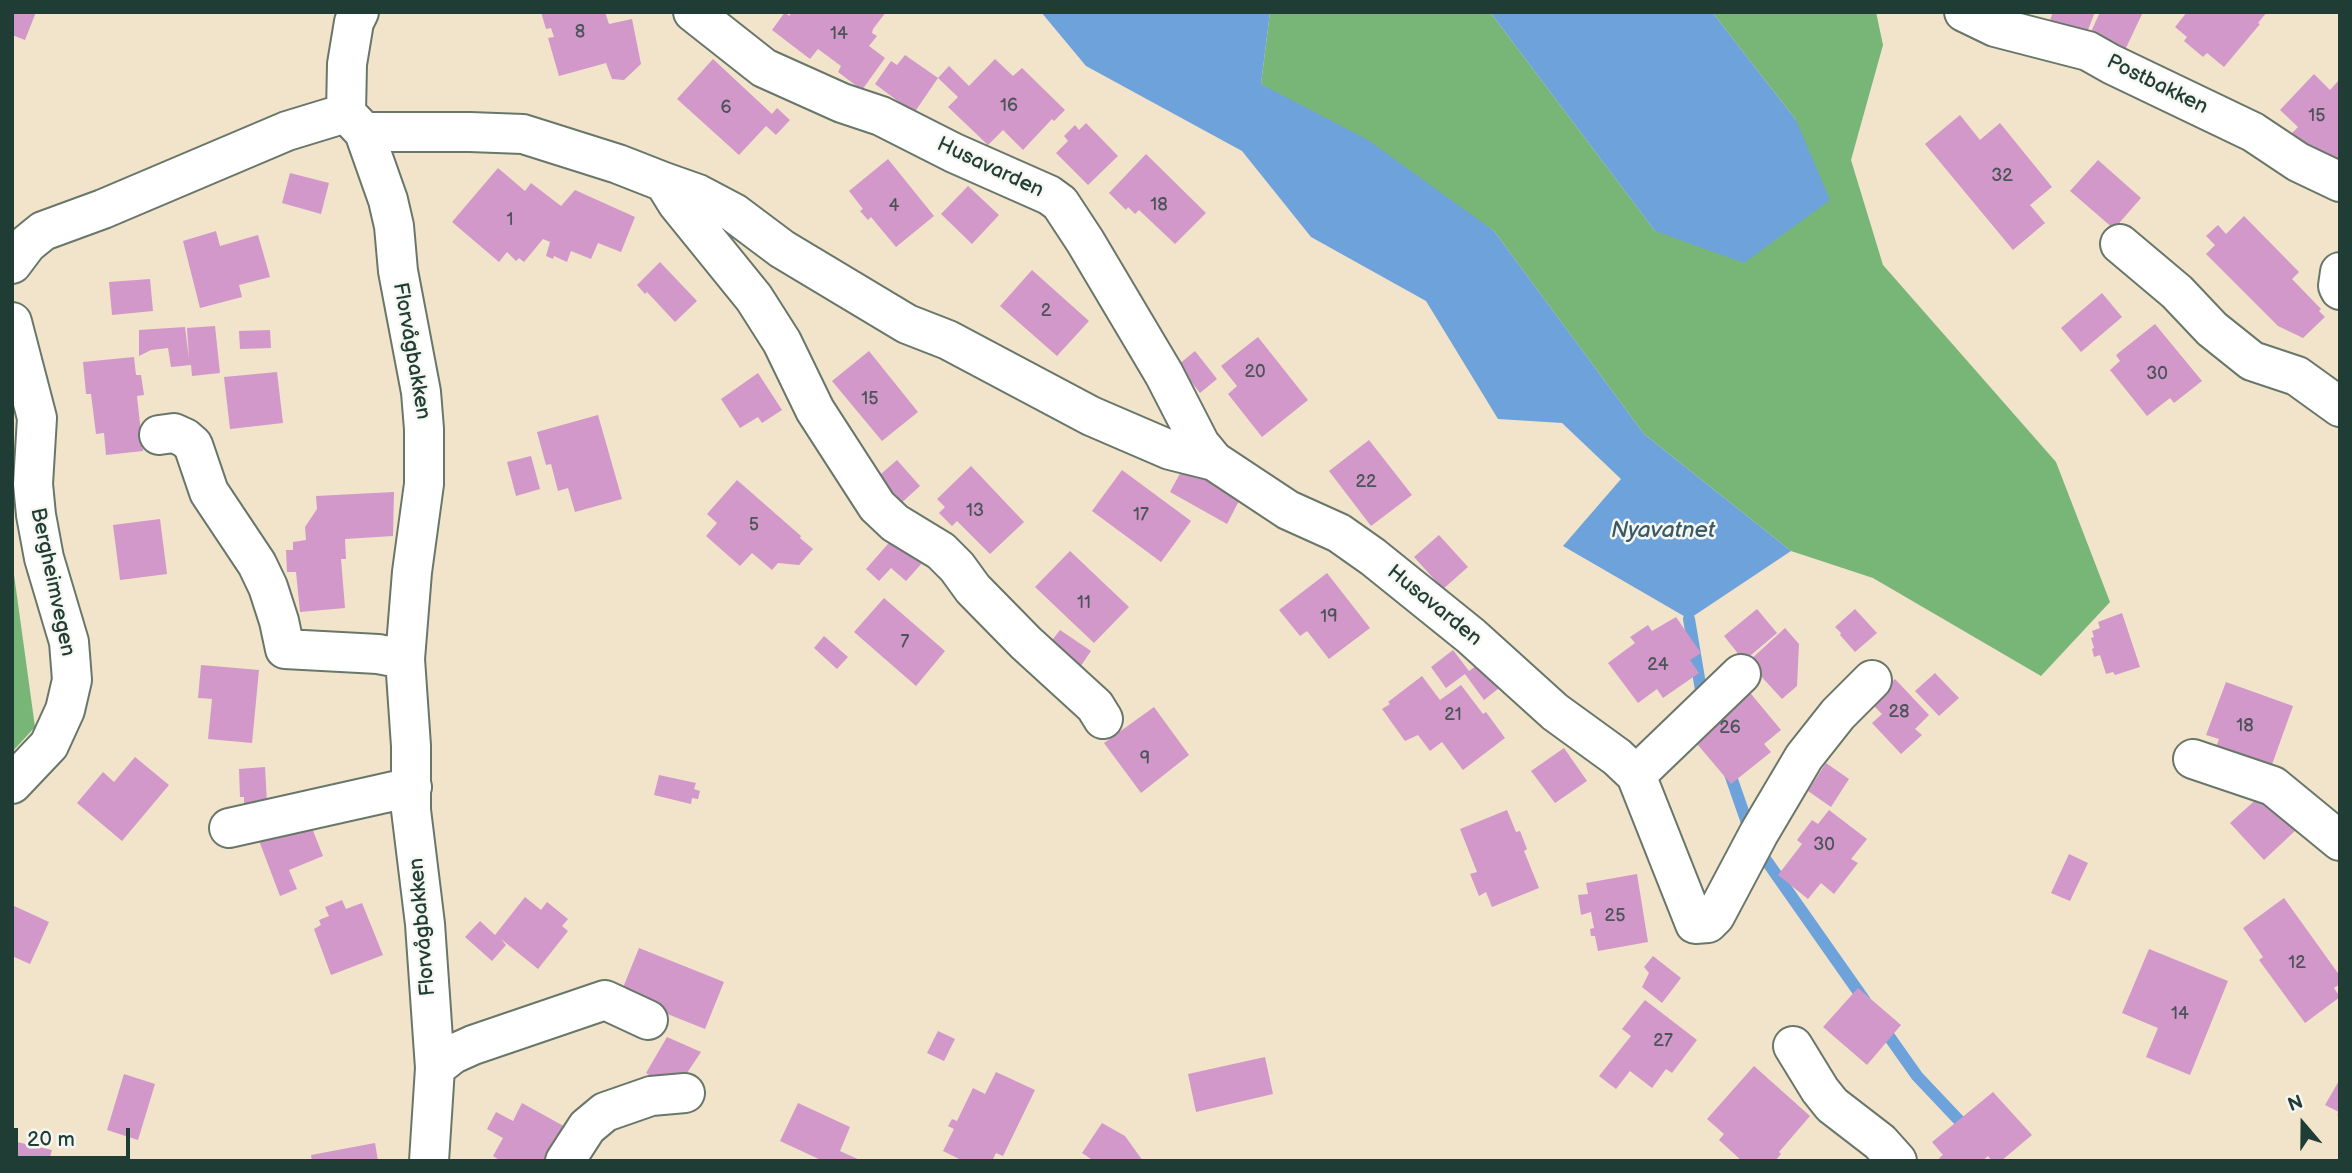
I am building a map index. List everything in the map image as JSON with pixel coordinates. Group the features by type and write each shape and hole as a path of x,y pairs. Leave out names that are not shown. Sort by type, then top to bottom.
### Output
{"street":[{"path":"12,264 27,244 43,231 115,204 288,131 355,123 347,64 354,22 359,12"},
{"name":"Husavarden","path":"694,12 764,68 842,103 881,116 954,153 1049,195 1060,203 1086,241 1164,374 1200,444 1214,461 1288,510 1339,533 1373,557 1471,636 1556,712 1618,757 1636,775 1695,924 1708,923 1715,916 1759,833 1804,757 1838,714 1872,680"},
{"name":"Postbakken","path":"1964,12 1996,27 2088,51 2253,132 2298,162 2340,182"},
{"name":"Husavarden","path":"355,123 523,134 618,164 698,194 734,213 782,249 907,324 948,340 1091,416 1170,450 1214,461"},
{"name":"Florvågbakken","path":"355,123 388,200 394,226 398,271 421,392 424,429 424,484 412,572 405,659 411,810 425,924 435,1068 429,1161"},
{"path":"664,182 677,203 754,298 782,342 815,410 877,506 895,523 941,551 973,589 1026,643 1095,706 1103,719"},
{"path":"2120,244 2177,292 2212,329 2252,361 2297,376 2340,407"},
{"path":"2340,272 2340,290"},
{"name":"Bergheimvegen","path":"12,322 37,418 33,484 36,515 44,558 68,642 72,680 65,710 49,745 12,784"},
{"path":"159,435 174,433 193,445 209,492 257,564 268,587 285,649 378,654 405,659"},
{"path":"1636,775 1741,674"},
{"path":"2193,759 2273,786 2340,841"},
{"path":"229,828 412,787"},
{"path":"435,1068 453,1054 473,1045 604,1000 648,1020"},
{"path":"1793,1046 1832,1105 1880,1142 1897,1161"},
{"path":"565,1161 587,1127 605,1112 651,1096 684,1093"}],"green space":[{"path":"1270,12 1490,12 1655,231 1796,120 1712,12 1876,12 1883,45 1851,160 1883,265 2056,462 2110,602 2041,676 1873,578 1791,551 1644,434 1494,231 1261,84"},
{"path":"12,560 35,727 12,752"}],"water":[{"name":"Nyavatnet","path":"1041,12 1270,12 1261,84 1368,140 1494,231 1644,434 1791,551 1689,619 1563,546 1621,479 1562,423 1498,419 1426,301 1311,237 1242,151 1086,66"},
{"path":"1490,12 1712,12 1796,120 1830,200 1744,263 1655,231"}],"building":[{"path":"12,12 36,12 25,40 12,35"},
{"path":"541,12 605,12 609,24 632,19 641,64 624,80 612,79 606,63 559,76 548,38 554,37 551,28 546,29"},
{"path":"785,12 789,16 792,12 886,12 873,29 872,33 877,36 869,46 885,58 862,90 838,72 841,66 818,49 810,59 772,30"},
{"path":"2053,12 2095,12 2082,45 2046,31"},
{"path":"2100,12 2143,12 2125,50 2090,34"},
{"path":"2187,12 2267,12 2224,67 2207,53 2203,57 2184,41 2187,37 2175,27"},
{"path":"905,55 938,78 914,113 875,84 891,61 897,65"},
{"path":"713,59 772,114 777,108 790,120 776,135 766,126 739,155 677,99"},
{"path":"995,59 1013,76 1022,68 1065,110 1054,121 1052,119 1023,150 1003,130 988,145 948,107 958,97 938,78 949,66 969,86"},
{"path":"2314,74 2330,90 2340,79 2340,166 2284,141 2298,127 2280,110"},
{"path":"1960,115 1980,140 2000,123 2052,187 2030,205 2045,223 2013,250 1925,144"},
{"path":"1086,123 1118,156 1088,185 1056,153 1068,141 1064,136 1075,125 1079,130"},
{"path":"1146,154 1206,213 1175,244 1139,210 1135,214 1128,207 1126,210 1109,193"},
{"path":"888,159 934,216 896,247 871,217 868,220 860,211 863,209 849,191"},
{"path":"2098,160 2141,198 2114,229 2070,191"},
{"path":"498,168 525,191 531,183 561,206 575,190 635,217 621,252 598,243 591,259 571,251 567,262 554,256 553,259 546,256 550,242 543,239 524,262 519,258 516,261 507,252 499,262 452,222"},
{"path":"290,173 329,183 321,214 282,203"},
{"path":"968,186 999,215 972,244 941,214"},
{"path":"2244,216 2299,272 2292,279 2321,309 2319,311 2325,317 2303,338 2278,326 2206,254 2215,245 2206,236 2218,225 2226,234"},
{"path":"216,231 220,246 258,235 270,277 239,285 242,297 200,308 183,241"},
{"path":"660,262 697,301 675,322 637,285"},
{"path":"1032,270 1089,321 1057,356 1000,306"},
{"path":"150,279 153,311 112,315 109,282"},
{"path":"2102,293 2122,317 2081,352 2061,328"},
{"path":"2155,324 2202,381 2174,403 2170,398 2147,416 2110,370 2120,361 2116,355"},
{"path":"215,326 220,373 192,376 191,365 171,367 168,348 151,350 139,356 139,330 185,327 189,359 187,328"},
{"path":"270,330 271,348 240,349 239,331"},
{"path":"1258,337 1308,400 1262,437 1228,394 1237,386 1221,366"},
{"path":"869,351 918,412 882,441 832,381"},
{"path":"1195,351 1217,379 1200,393 1178,365"},
{"path":"134,357 136,375 141,375 144,395 137,396 143,451 106,455 104,433 96,434 91,394 86,394 83,362"},
{"path":"277,372 283,423 230,429 224,377"},
{"path":"758,373 782,410 762,423 758,417 740,428 721,399"},
{"path":"598,415 622,499 575,512 568,488 558,491 551,464 546,465 537,432"},
{"path":"1369,440 1412,495 1371,526 1329,471"},
{"path":"531,456 540,489 516,496 507,462"},
{"path":"897,460 920,486 898,506 874,480"},
{"path":"971,466 1024,522 990,554 957,521 952,526 939,513 945,507 937,499"},
{"path":"1184,466 1241,497 1227,524 1170,492"},
{"path":"1122,470 1191,521 1161,562 1092,511"},
{"path":"737,480 813,549 799,565 778,563 772,570 752,553 740,566 706,536 717,523 707,514"},
{"path":"394,492 393,536 345,539 346,559 341,559 345,608 300,612 296,572 287,572 286,550 293,550 293,542 306,540 305,527 317,509 316,496"},
{"path":"160,519 167,574 120,580 113,525"},
{"path":"1439,535 1468,567 1443,589 1414,557"},
{"path":"894,537 923,562 906,581 891,568 879,581 866,569"},
{"path":"1070,551 1129,607 1094,643 1035,587"},
{"path":"1327,573 1370,628 1329,659 1307,631 1300,636 1279,610"},
{"path":"884,598 945,651 916,686 854,632"},
{"path":"1757,609 1777,633 1744,661 1724,636"},
{"path":"1855,609 1877,633 1855,652 1835,627"},
{"path":"2122,613 2140,667 2115,675 2113,672 2106,674 2100,655 2094,657 2092,631 2100,628 2098,622"},
{"path":"1676,617 1701,653 1690,660 1699,673 1663,698 1657,689 1638,703 1608,663 1635,643 1630,637 1648,625 1652,631"},
{"path":"1785,628 1799,644 1797,686 1782,699 1748,662"},
{"path":"1060,630 1091,651 1078,670 1046,648"},
{"path":"824,636 848,657 837,669 814,648"},
{"path":"1453,650 1469,671 1484,660 1508,681 1484,700 1465,674 1446,688 1431,667"},
{"path":"201,665 259,670 252,743 208,739 212,699 198,698"},
{"path":"1935,673 1959,698 1939,716 1915,691"},
{"path":"1422,676 1440,700 1461,685 1505,738 1463,770 1442,742 1430,751 1418,735 1405,741 1382,709"},
{"path":"1895,679 1929,715 1915,729 1922,735 1901,754 1872,723 1882,714 1870,702"},
{"path":"2226,682 2293,706 2270,770 2215,750 2219,739 2206,735"},
{"path":"1742,683 1781,730 1764,744 1771,752 1731,784 1692,738"},
{"path":"1154,707 1189,755 1141,793 1104,743"},
{"path":"1564,748 1587,781 1555,803 1531,771"},
{"path":"135,757 169,785 122,841 77,803 103,772 114,782"},
{"path":"1826,763 1849,779 1831,807 1808,791"},
{"path":"265,767 267,803 244,804 244,797 240,797 239,769"},
{"path":"659,775 696,783 694,789 700,791 698,799 692,798 691,804 654,795"},
{"path":"2262,794 2296,830 2264,860 2230,823"},
{"path":"1507,810 1516,832 1520,831 1527,849 1524,851 1539,888 1492,907 1486,892 1479,896 1470,874 1477,872 1460,829"},
{"path":"1829,810 1867,839 1851,859 1858,863 1834,894 1821,883 1808,899 1778,875 1802,844 1797,840 1812,820 1818,824"},
{"path":"308,818 323,856 289,870 297,889 280,896 258,838"},
{"path":"2069,854 2088,863 2070,901 2051,893"},
{"path":"1637,874 1648,942 1598,951 1595,936 1591,936 1590,929 1594,928 1591,912 1581,915 1578,895 1588,894 1586,883"},
{"path":"525,897 541,910 547,902 568,919 562,926 568,931 538,969 501,939 506,945 492,961 465,937 480,921 495,935"},
{"path":"2284,898 2340,976 2340,984 2334,988 2340,997 2305,1023 2259,960 2263,957 2243,928"},
{"path":"342,900 346,909 362,903 383,955 331,975 314,929 321,925 319,920 329,916 325,907"},
{"path":"12,905 49,922 30,964 12,956"},
{"path":"639,948 724,982 705,1029 620,995"},
{"path":"2149,949 2228,981 2190,1075 2146,1057 2158,1028 2122,1013"},
{"path":"1653,956 1681,978 1662,1003 1642,987 1649,973 1644,967"},
{"path":"1858,988 1901,1025 1867,1065 1823,1027"},
{"path":"1645,1000 1697,1040 1672,1073 1666,1069 1652,1088 1630,1071 1616,1089 1599,1076 1631,1036 1622,1029"},
{"path":"938,1031 955,1039 944,1061 927,1053"},
{"path":"667,1037 701,1052 675,1091 646,1073"},
{"path":"1265,1057 1273,1094 1196,1112 1188,1074"},
{"path":"1754,1066 1810,1116 1779,1152 1781,1154 1775,1161 1742,1161 1719,1140 1724,1134 1707,1119"},
{"path":"996,1072 1035,1090 1003,1156 996,1153 992,1161 963,1161 943,1151 954,1129 948,1126 952,1119 957,1121 973,1088 985,1094"},
{"path":"124,1074 155,1084 138,1140 107,1130"},
{"path":"2340,1079 2340,1117 2337,1115 2339,1112 2325,1105"},
{"path":"1993,1092 2032,1135 2001,1161 1992,1161 1988,1156 1982,1161 1942,1161 1939,1158 1943,1155 1932,1142"},
{"path":"522,1103 569,1129 551,1161 501,1161 493,1156 503,1138 487,1129 496,1112 513,1121"},
{"path":"798,1103 850,1127 840,1151 862,1161 823,1161 780,1141"},
{"path":"1102,1123 1125,1136 1143,1161 1094,1161 1082,1153"},
{"path":"17,1142 52,1150 49,1161 12,1161"},
{"path":"375,1143 378,1161 312,1161 311,1155"}],"waterway":[{"path":"1689,619 1705,701"},
{"path":"1728,768 1754,843 1865,1001"},
{"path":"1881,1025 1917,1076 1970,1132"}]}
